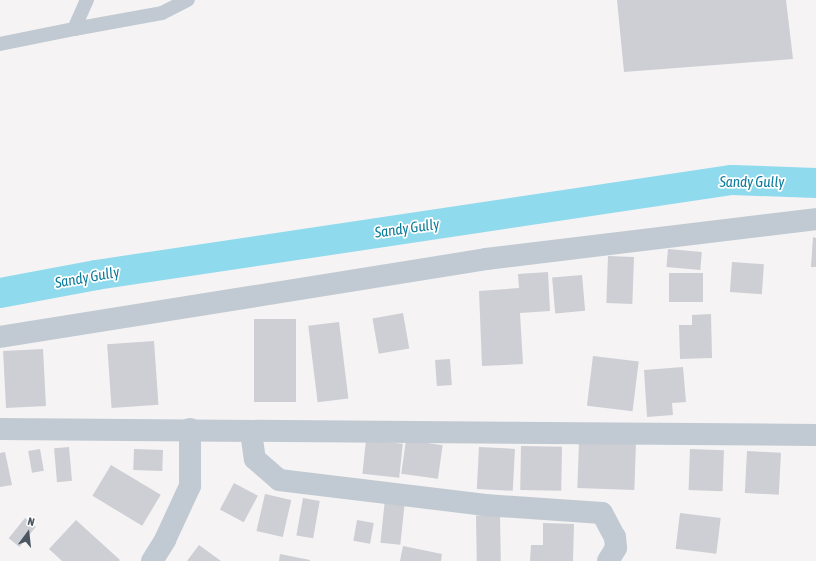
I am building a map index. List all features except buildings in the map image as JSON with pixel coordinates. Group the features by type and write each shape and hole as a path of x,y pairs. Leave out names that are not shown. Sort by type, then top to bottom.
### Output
{"street":[{"path":"0,337 486,259 816,219"},
{"path":"0,429 190,429 251,432 816,435"},
{"path":"152,561 165,540 190,486 190,429"},
{"path":"251,432 255,459 279,480 485,505 602,513 615,537 616,548 608,561"}],"lane":[{"path":"74,29 87,0"},
{"path":"0,44 162,13 188,0"}],"waterway":[{"name":"Sandy Gully","path":"0,293 96,275 732,180 816,183"}]}
